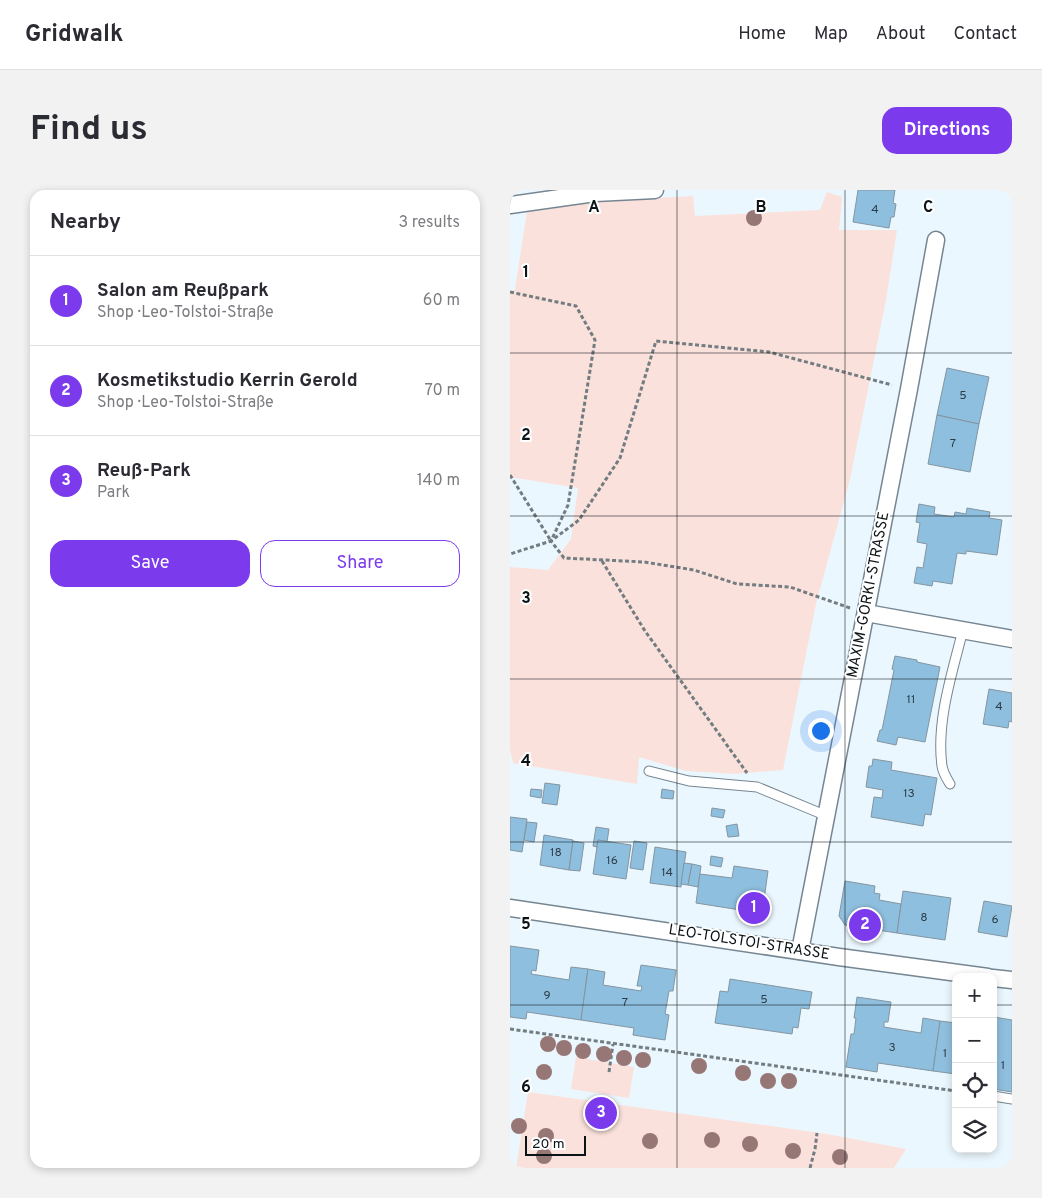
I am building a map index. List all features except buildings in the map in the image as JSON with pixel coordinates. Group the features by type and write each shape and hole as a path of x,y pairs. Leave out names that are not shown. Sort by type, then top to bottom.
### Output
{"street":[{"path":"510,206 594,193 655,190"},
{"name":"MAXIM-GORKI-STRASSE","path":"800,950 909,389 936,240"},
{"path":"866,613 1012,639"},
{"name":"LEO-TOLSTOI-STRASSE","path":"510,908 960,973"},
{"path":"997,978 1012,980"}],"lane":[{"path":"950,784 942,769 941,738 946,704 963,630"},
{"path":"649,771 688,781 757,787 826,816"},
{"path":"997,1097 1012,1099"}],"path":[{"path":"510,292 576,306 595,340 568,505 551,541"},
{"path":"510,554 551,541 579,520 620,458 656,341 769,352 909,389"},
{"path":"510,475 551,541 564,558 644,562 694,570 737,584 790,587 866,613"},
{"path":"602,561 645,631 757,787"},
{"path":"510,1029 952,1090"},
{"path":"609,1072 614,1044"},
{"path":"810,1168 817,1133"}],"shaded area":[{"path":"827,192 842,197 839,230 897,230 886,300 850,479 816,604 783,770 735,774 686,771 639,757 637,784 513,763 510,750 510,567 548,570 571,539 578,488 510,477 510,293 515,289 528,205 693,196 695,216 820,210"},
{"path":"576,1057 634,1067 629,1098 571,1089"},
{"path":"528,1092 827,1134 906,1149 894,1168 516,1168"}],"place":[{"name":"Salon am Reußpark","path":"754,908"},
{"name":"Kosmetikstudio Kerrin Gerold","path":"865,925"},
{"name":"Reuß-Park","path":"601,1113"}]}
